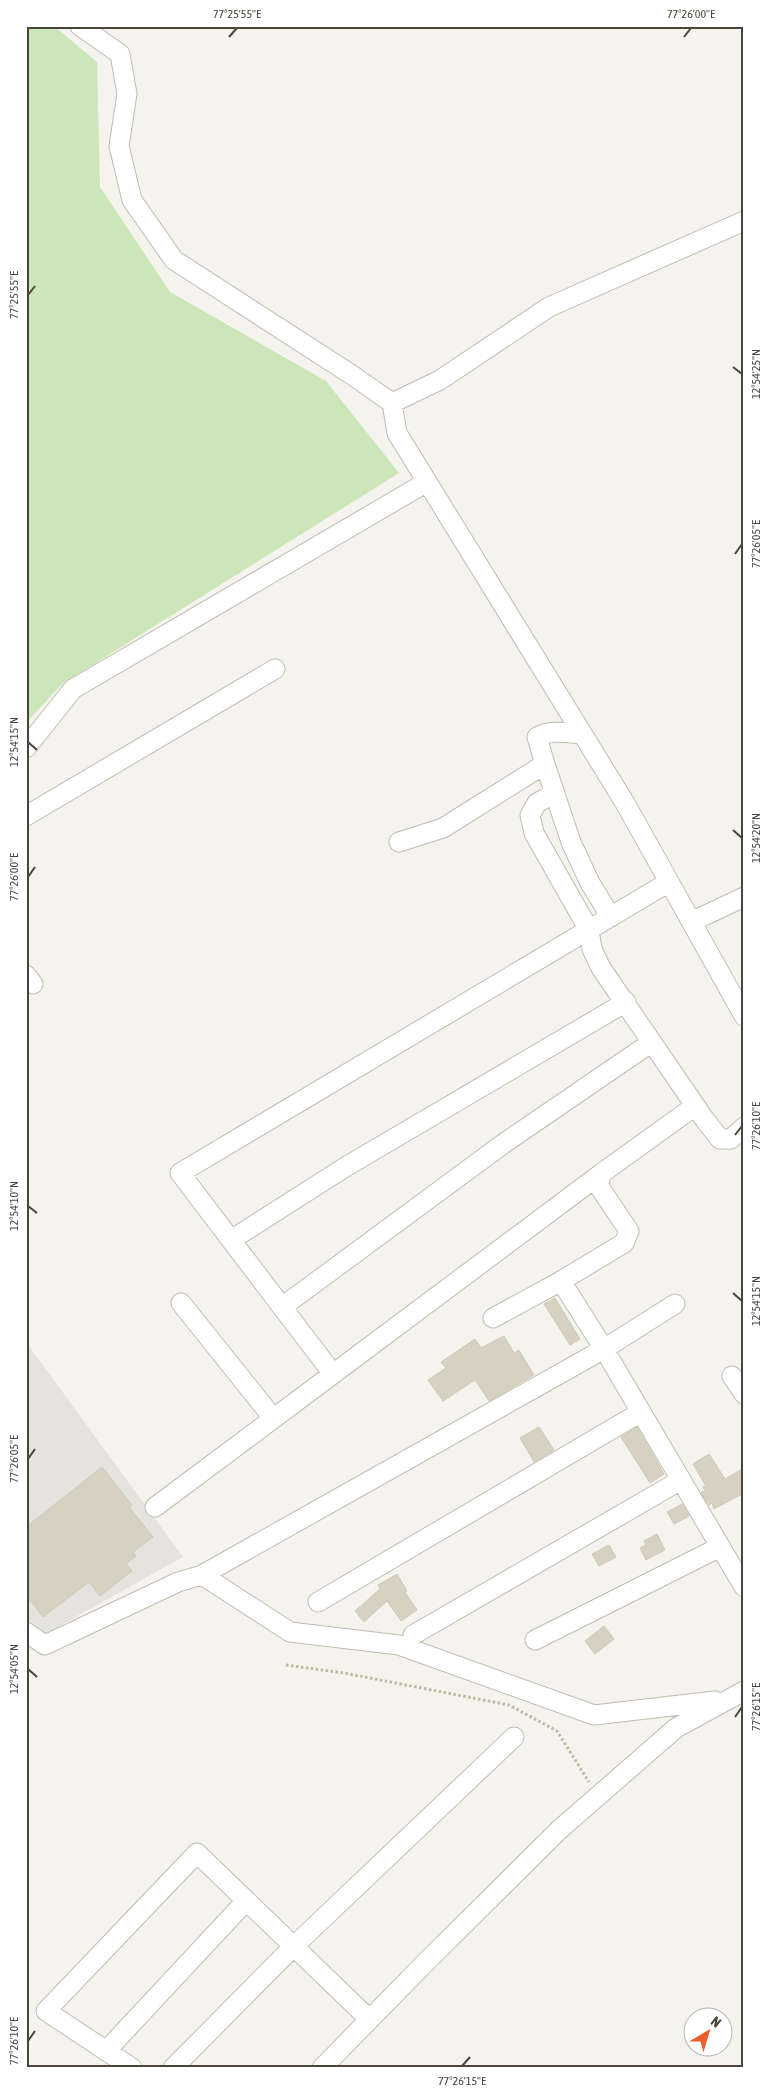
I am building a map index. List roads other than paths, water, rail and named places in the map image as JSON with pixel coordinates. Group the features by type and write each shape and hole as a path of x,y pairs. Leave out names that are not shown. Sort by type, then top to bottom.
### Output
{"street":[{"path":"80,26 120,54 127,94 119,146 132,200 174,260 392,403 396,433 625,803 691,922 736,986 744,1016"},
{"path":"392,403 440,380 549,306 744,221"},
{"path":"26,748 73,689 426,482"},
{"path":"26,816 275,669"},
{"path":"582,734 556,732 537,736 571,842 590,884 611,917"},
{"path":"399,842 443,828 545,764"},
{"path":"555,793 537,803 530,815 534,833 589,930 592,949 601,968 626,1002 695,1106 720,1139 731,1139 744,1128"},
{"path":"333,1374 180,1173 669,882"},
{"path":"691,922 744,897"},
{"path":"231,1240 347,1166 626,1002"},
{"path":"282,1307 503,1144 652,1042"},
{"path":"154,1507 602,1173 695,1106"},
{"path":"493,1318 561,1281 624,1243 629,1231 598,1185 602,1173"},
{"path":"561,1281 604,1349 744,1587"},
{"path":"181,1302 273,1418"},
{"path":"30,1641 45,1645 178,1582 202,1575 604,1349 674,1304"},
{"path":"732,1376 744,1394"},
{"path":"318,1602 641,1412"},
{"path":"414,1635 681,1480"},
{"path":"535,1640 720,1546"},
{"path":"202,1575 290,1632 399,1645 594,1715 739,1696"},
{"path":"322,2068 560,1830 676,1728 739,1696"},
{"path":"173,2068 293,1947 514,1736"},
{"path":"132,2068 46,2011 197,1853 369,2019"},
{"path":"106,2051 246,1901"}]}
